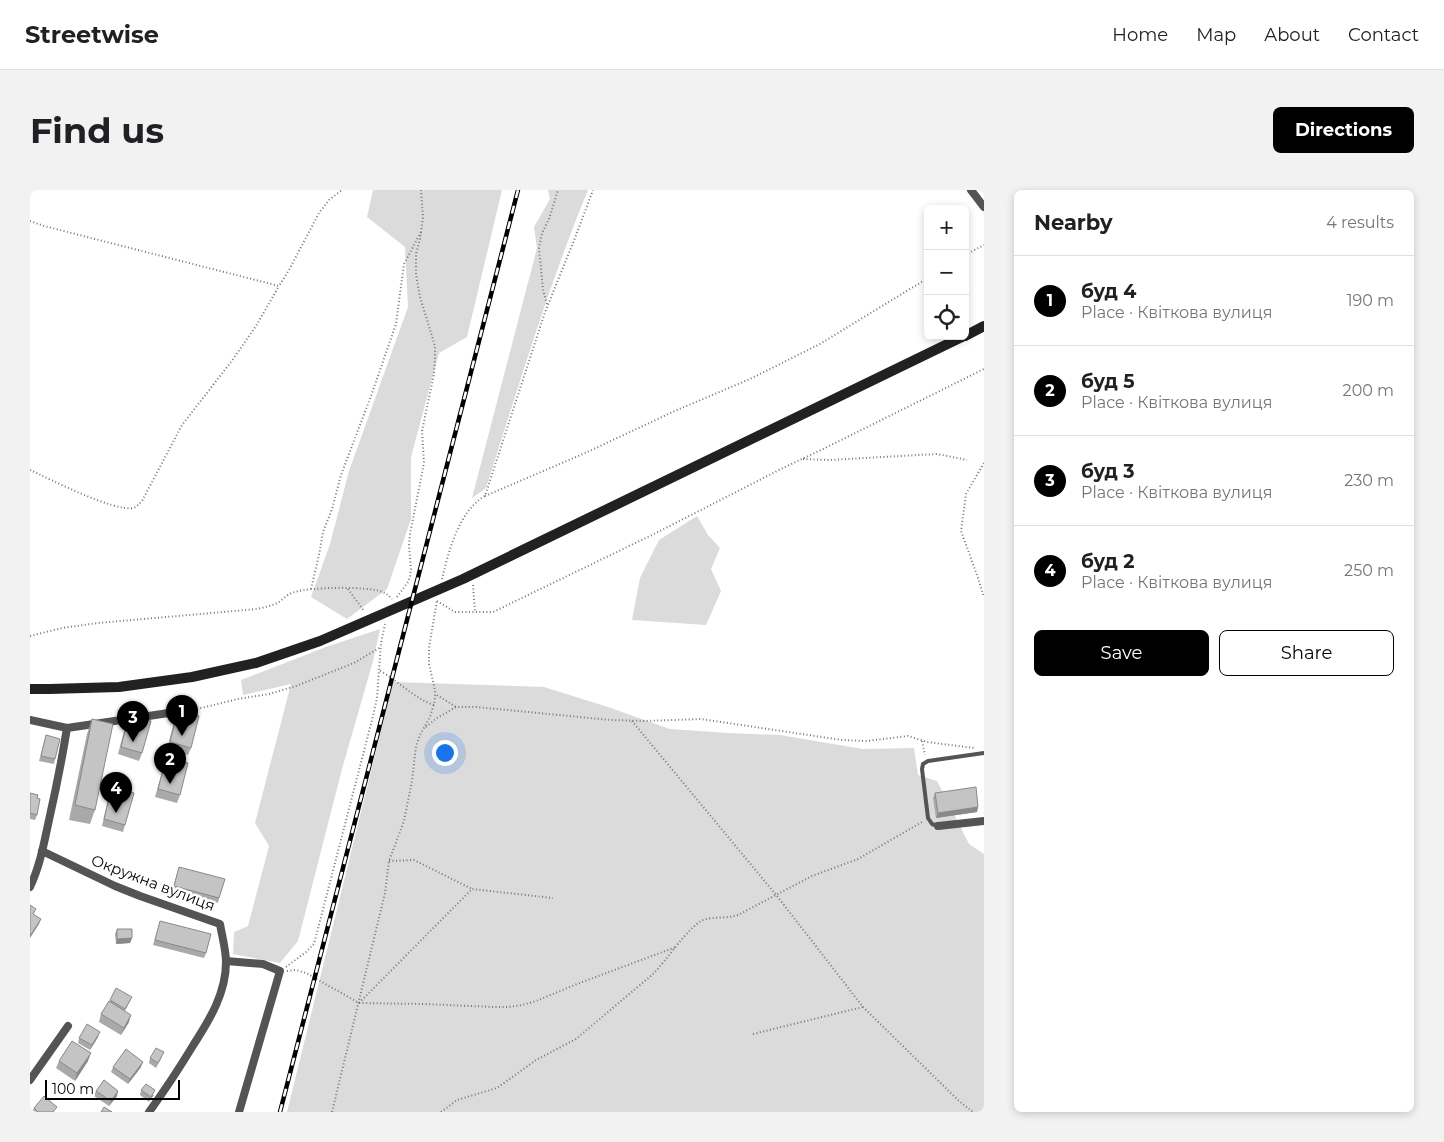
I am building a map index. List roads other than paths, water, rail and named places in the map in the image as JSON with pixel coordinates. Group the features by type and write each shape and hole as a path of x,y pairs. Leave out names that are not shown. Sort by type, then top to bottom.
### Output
{"main road":[{"path":"969,334 984,326"},
{"path":"30,688 119,687 192,677 256,664 320,641 468,577 956,340"}],"street":[{"path":"971,190 984,207"},
{"path":"30,720 67,728 189,710"},
{"path":"30,887 36,875 42,851 67,728"},
{"path":"938,826 984,821"},
{"name":"Окружна вулиця","path":"42,851 132,893 220,924 226,961"},
{"path":"149,1112 212,1015 223,984 226,961 263,964 280,971 239,1112"},
{"path":"30,1080 68,1026"}],"lane":[{"path":"938,826 932,824 928,818 923,764 984,753"}],"railway":[{"path":"280,1112 518,190"}],"place":[{"name":"буд 4","path":"182,736"},
{"name":"буд 3","path":"133,742"},
{"name":"буд 5","path":"170,784"},
{"name":"буд 2","path":"116,813"}]}
